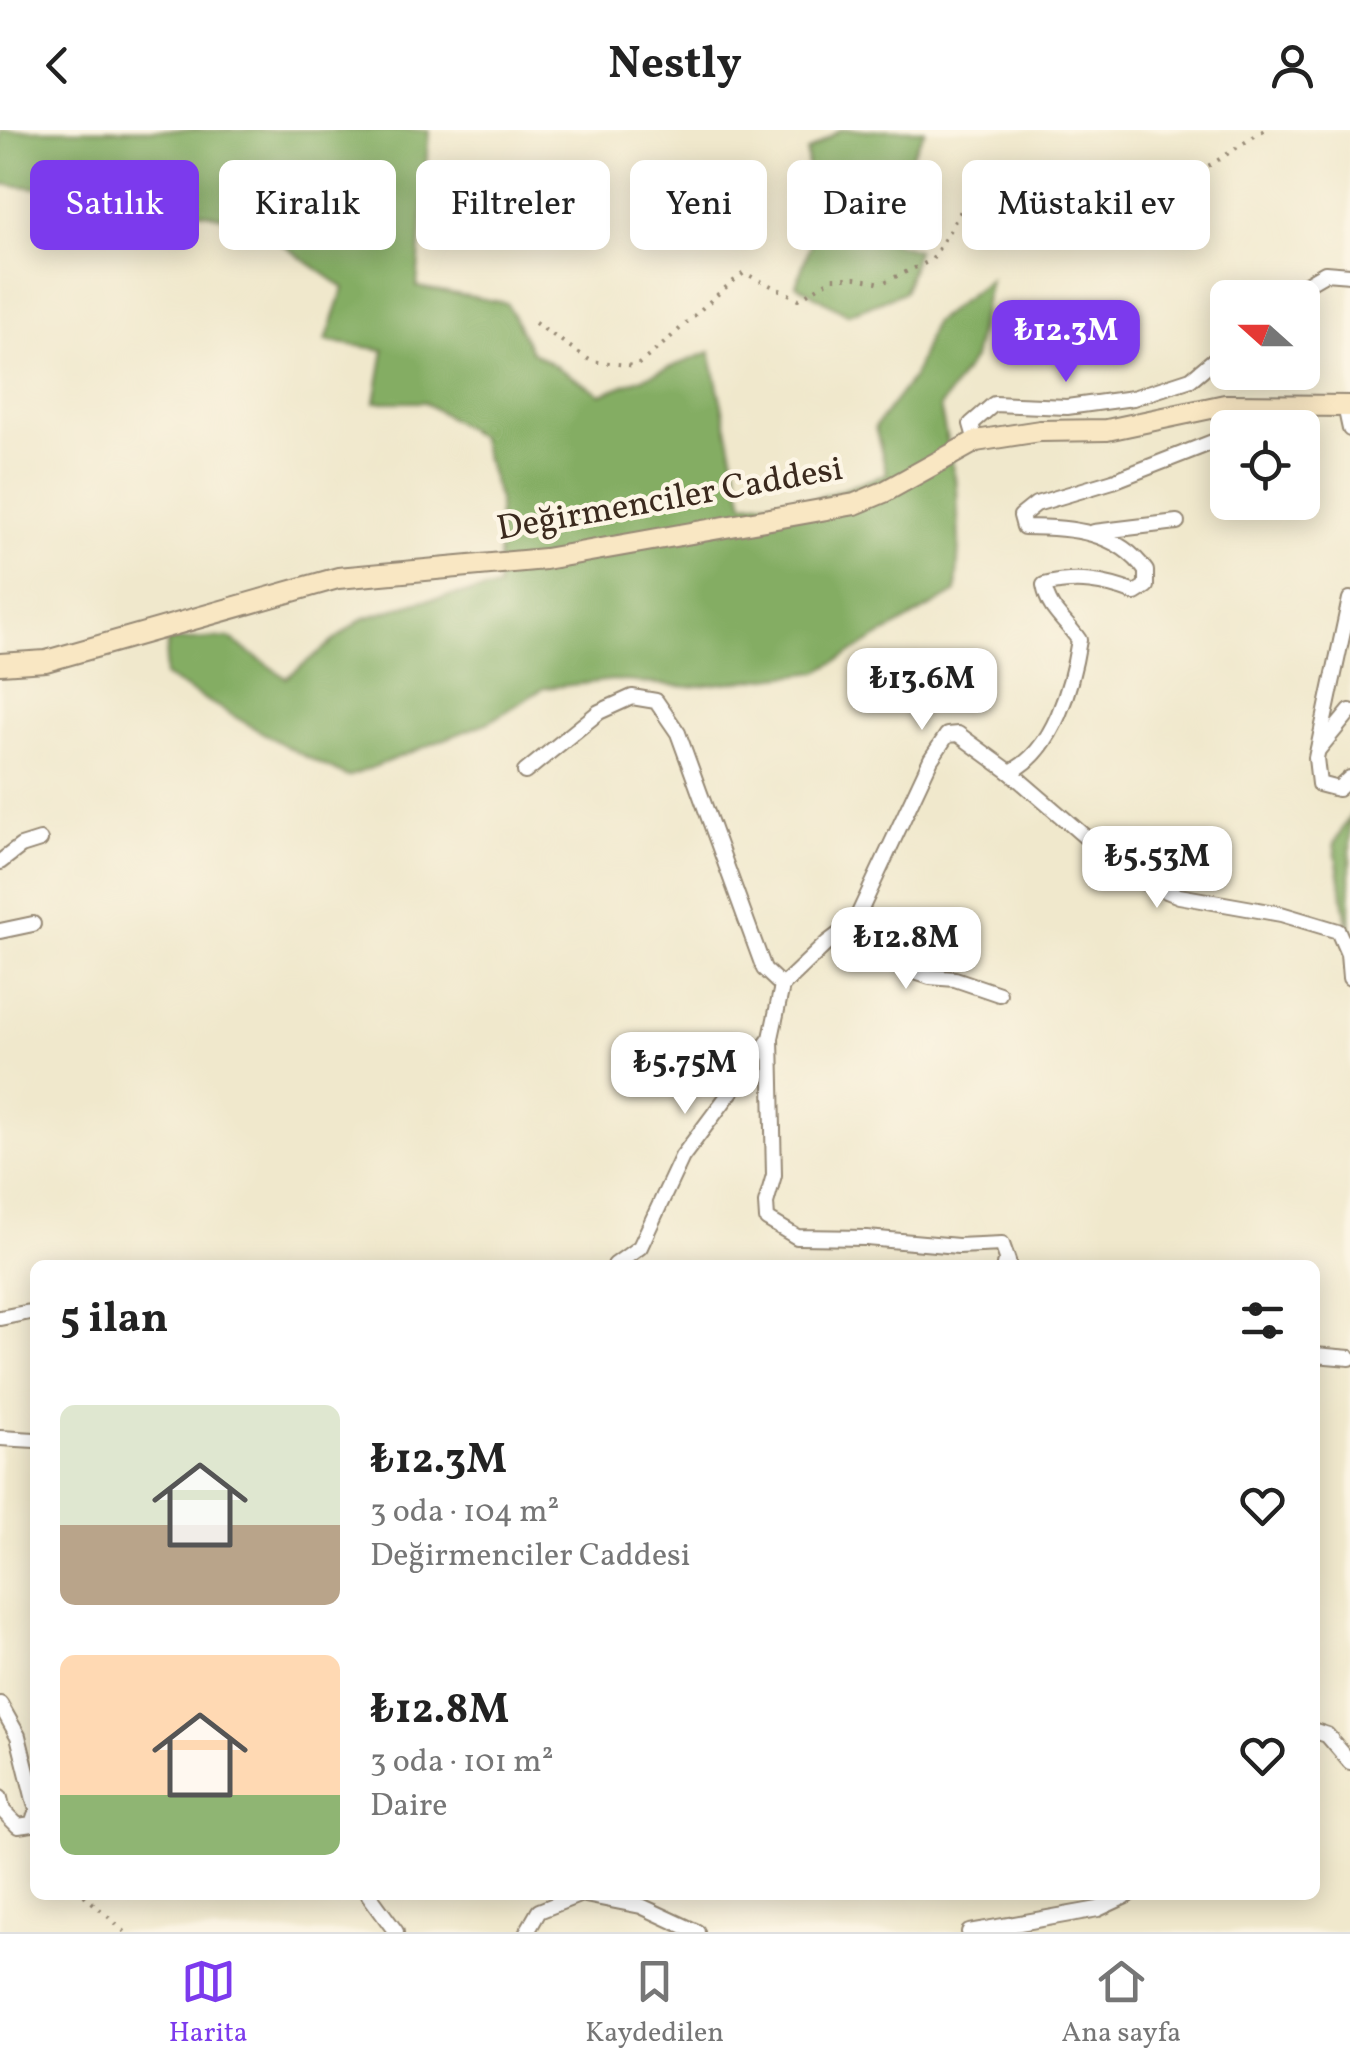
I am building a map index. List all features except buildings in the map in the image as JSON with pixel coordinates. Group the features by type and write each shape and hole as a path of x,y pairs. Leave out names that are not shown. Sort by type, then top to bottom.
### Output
{"main road":[{"name":"Değirmenciler Caddesi","path":"0,664 46,662 338,578 545,559 855,504 976,441 1040,432 1107,430 1225,406 1347,406"}],"street":[{"path":"1313,280 1325,273 1350,275"},
{"path":"976,441 971,424 994,404 1067,407 1133,398 1192,379 1210,364"},
{"path":"1296,410 1306,406"},
{"path":"1347,406 1350,429"},
{"path":"1178,522 1088,532 1024,527 1021,516 1036,504 1114,481 1210,443"},
{"path":"1010,772 1023,766 1051,730 1074,668 1079,640 1048,606 1044,585 1097,580 1134,593 1146,586 1146,572 1137,558 1121,544 1088,532"},
{"path":"1350,599 1318,750 1319,784 1338,789 1350,778"},
{"path":"0,672 46,662"},
{"path":"525,772 599,712 632,697 656,701 678,733 764,970 782,986"},
{"path":"1318,750 1350,711"},
{"path":"1008,1260 1002,1244 958,1246 797,1237 768,1219 766,1203 774,1175 770,1038 782,986 856,922 930,759 947,735 958,734 1010,772 1141,881 1179,896 1281,914 1338,931 1348,944 1350,978"},
{"path":"0,862 21,846 40,840"},
{"path":"856,922 897,966 998,994"},
{"path":"0,932 32,924"},
{"path":"622,1260 640,1247 682,1158 770,1038"},
{"path":"0,1318 30,1312"},
{"path":"1320,1355 1350,1358"},
{"path":"0,1438 30,1440"},
{"path":"0,1704 18,1736 30,1784"},
{"path":"1320,1732 1350,1762"},
{"path":"0,1798 3,1811 18,1826 30,1824"},
{"path":"373,1900 396,1932"},
{"path":"527,1932 539,1912 569,1900"},
{"path":"609,1900 641,1906 697,1932"},
{"path":"969,1932 1098,1909 1117,1900"}],"path":[{"path":"535,324 591,362 636,366 673,338 712,296 744,273 799,300 833,278 882,283 932,260 962,209 996,187 1079,189 1168,184 1212,164 1264,130"},
{"path":"90,1900 125,1932"}],"green space":[{"path":"0,130 429,130 427,160 416,160 416,250 420,250 417,287 507,303 531,351 601,394 710,352 744,503 815,499 887,474 875,427 914,376 933,323 990,279 973,359 940,407 957,488 956,592 818,672 689,687 613,680 544,688 489,722 348,777 298,753 164,676 168,641 229,638 286,678 362,619 421,601 498,588 499,500 479,437 424,402 375,402 384,350 326,341 344,288 290,250 396,250 396,160 219,160 219,216 199,212 199,160 30,160 30,187 0,184"},
{"path":"840,130 925,130 909,160 807,160 807,152"},
{"path":"809,250 917,250 904,292 848,314 796,285"},
{"path":"1350,816 1350,941 1334,843"}]}
